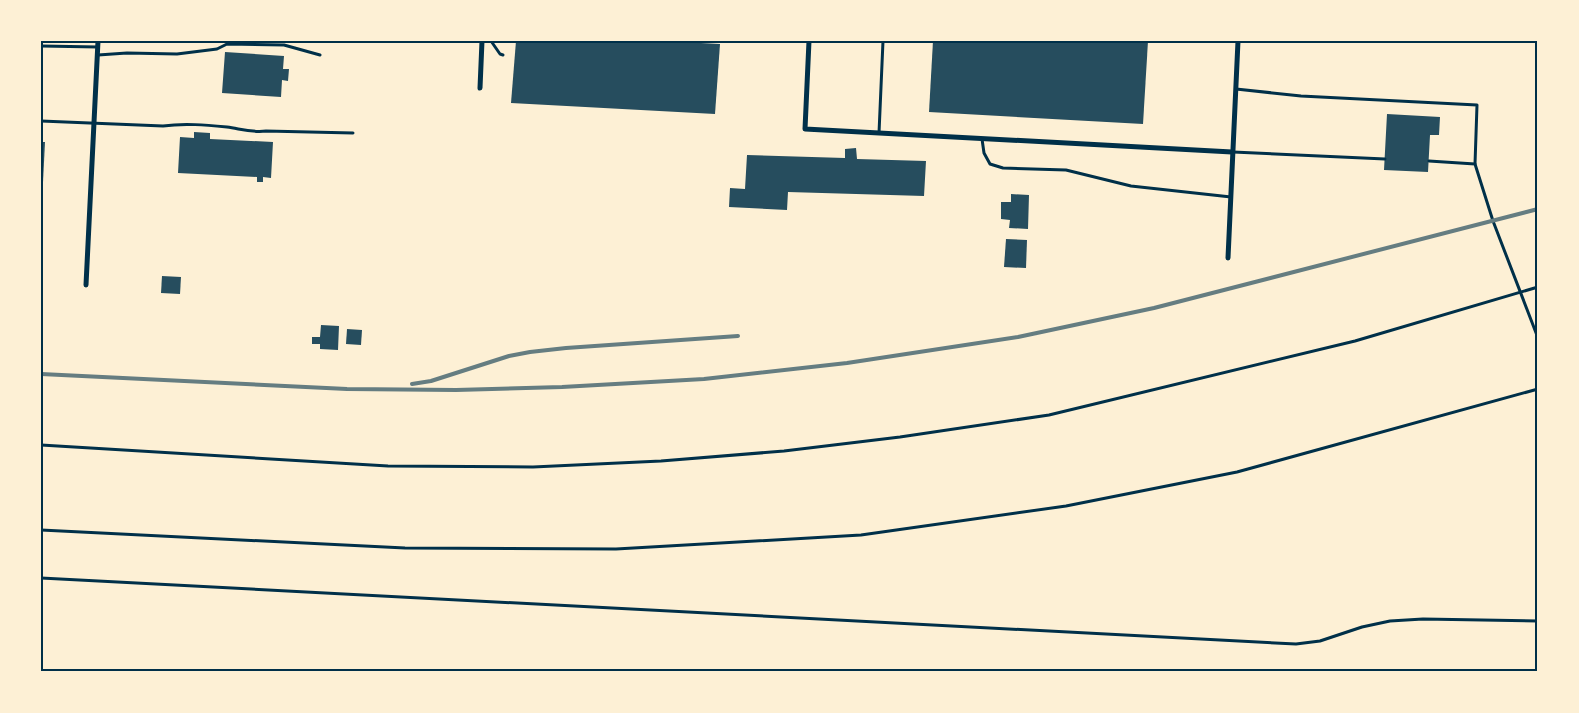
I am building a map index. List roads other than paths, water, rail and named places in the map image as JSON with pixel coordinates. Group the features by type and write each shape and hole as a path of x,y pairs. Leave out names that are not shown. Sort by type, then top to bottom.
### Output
{"street":[{"path":"480,88 482,41"},
{"path":"809,41 805,129 1232,152"},
{"path":"1228,258 1238,41"},
{"path":"86,284 98,44"}],"lane":[{"path":"490,41 500,54 503,55"},
{"path":"879,133 883,41"},
{"path":"41,46 98,44"},
{"path":"97,55 127,53 177,54 217,49 227,44 284,45 320,55"},
{"path":"1236,89 1302,96 1476,104 1475,164 1493,221 1538,338"},
{"path":"41,121 163,126 180,124 228,127 253,132 353,133"},
{"path":"982,139 984,153 990,164 1003,168 1066,170 1131,186 1231,198"},
{"path":"1232,152 1385,159"},
{"path":"1429,161 1475,164"},
{"path":"41,445 388,466 514,467 661,461 784,451 900,437 1049,415 1355,341 1538,287"},
{"path":"41,530 405,548 616,549 861,535 1066,506 1237,472 1538,389"},
{"path":"41,578 1296,644 1320,641 1362,627 1390,621 1423,619 1538,621"}],"railway":[{"path":"41,374 347,389 456,390 562,387 704,379 847,363 1018,337 1154,308 1538,209"},
{"path":"412,384 431,381 509,356 530,352 738,336"}]}
